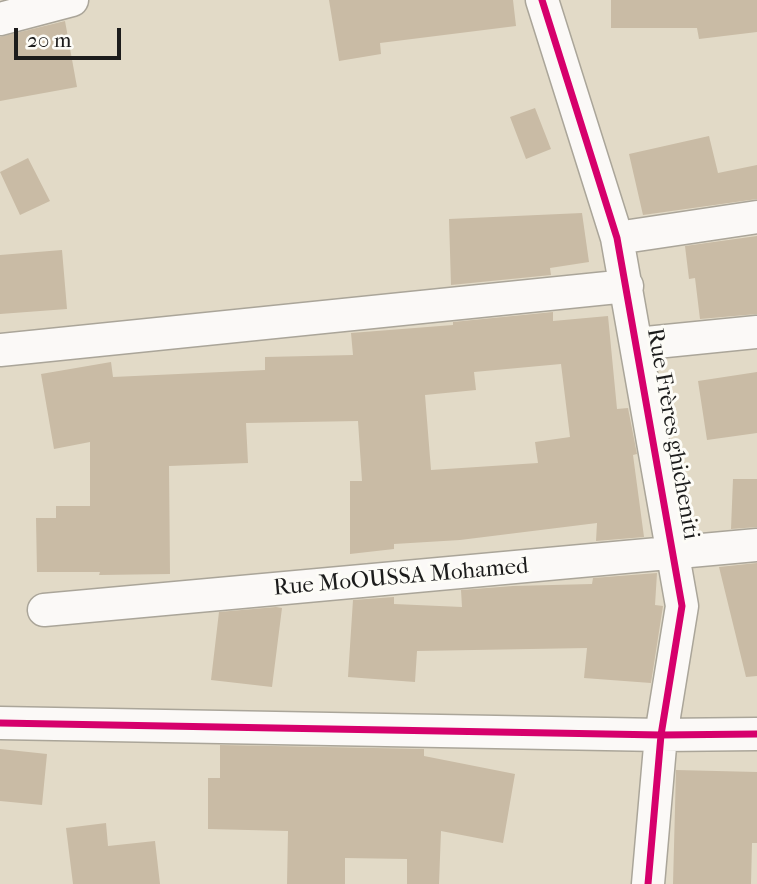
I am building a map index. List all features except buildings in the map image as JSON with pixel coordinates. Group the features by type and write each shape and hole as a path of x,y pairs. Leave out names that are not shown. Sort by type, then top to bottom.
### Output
{"street":[{"path":"0,19 72,0"},
{"name":"Rue Frères ghicheniti","path":"542,0 617,238 682,606 661,735 648,884"},
{"path":"617,238 757,217"},
{"path":"0,351 626,286"},
{"path":"636,344 757,332"},
{"name":"Rue MoOUSSA Mohamed","path":"44,610 757,545"},
{"path":"0,723 661,735 757,734"}],"cycle path":[{"path":"542,0 617,238 682,606 661,735 648,884"},
{"path":"0,723 661,735 757,734"}]}
